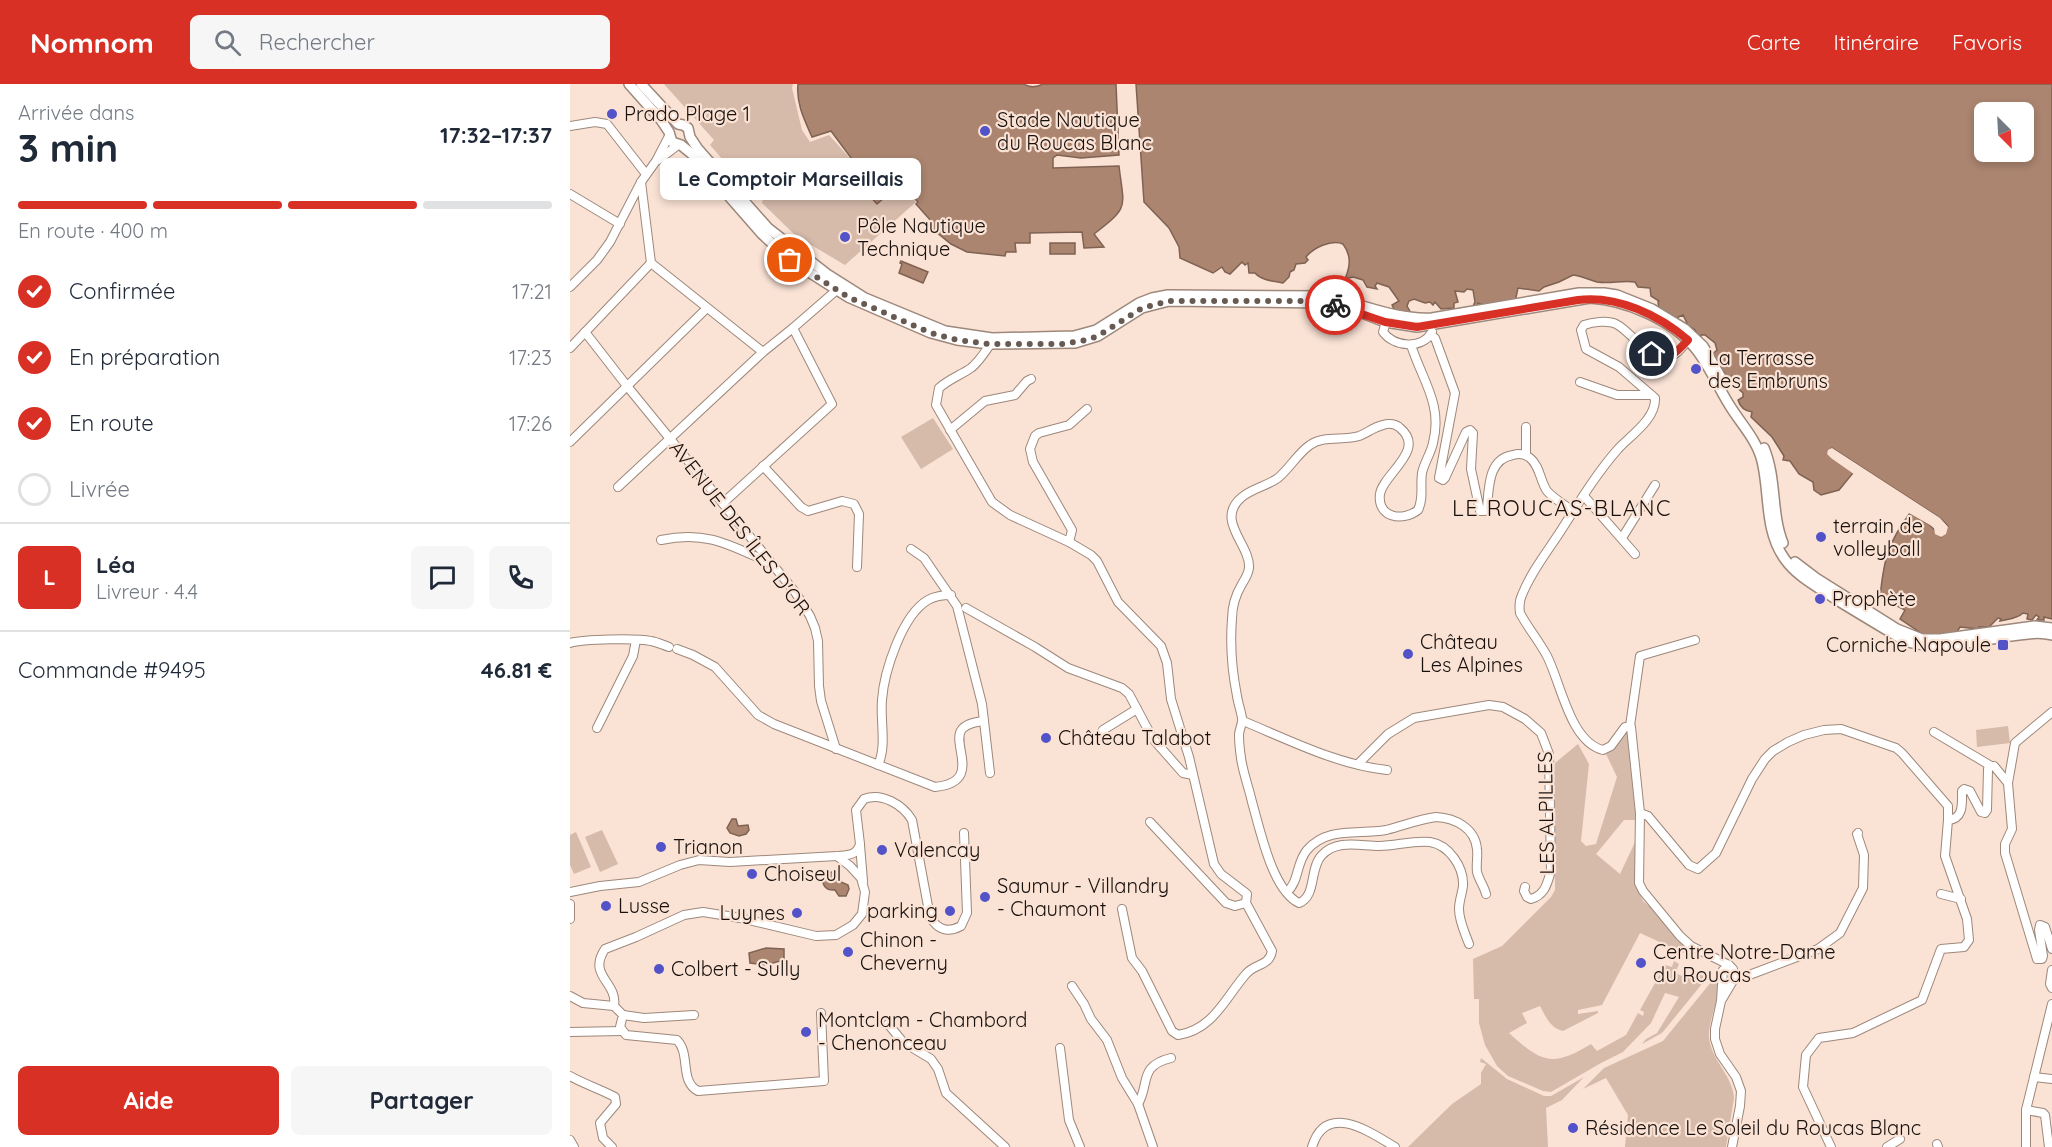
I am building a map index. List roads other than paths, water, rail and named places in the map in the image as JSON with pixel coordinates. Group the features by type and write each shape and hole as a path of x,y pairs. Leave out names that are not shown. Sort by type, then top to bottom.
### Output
{"main road":[{"path":"629,84 661,120 672,142 680,145 774,247 790,260 839,287 869,307 931,333 957,340 989,344 1063,344 1098,336 1142,308 1169,301 1324,303 1387,317 1432,321"},
{"path":"641,84 678,124 686,126 690,137 700,151 768,228 839,287 945,331 999,338 1062,337 1084,334 1096,330 1139,303 1168,295 1324,296 1342,300 1417,327 1432,321 1578,300 1603,299 1627,305 1650,315 1705,349 1731,396 1763,446 1771,471 1779,534 1788,554 1803,570 1909,636 1940,639 2035,626 2052,628"},
{"path":"669,134 672,127 678,124"},
{"path":"680,145 686,143 690,137"},
{"path":"1690,338 1758,450 1763,465 1772,532 1782,556 1800,575 1907,642 1923,646 1939,646 2035,633 2052,635"}],"street":[{"path":"570,126 595,122 607,124 646,174"},
{"path":"570,287 603,253 669,134"},
{"path":"656,161 680,145"},
{"path":"641,182 651,263 763,352"},
{"path":"570,194 620,224"},
{"path":"631,202 644,210"},
{"path":"570,348 651,263"},
{"path":"618,488 763,352 839,287"},
{"path":"570,442 707,308"},
{"path":"1387,317 1383,332 1387,337 1403,344 1411,345 1431,336"},
{"path":"1431,336 1432,321"},
{"path":"1630,726 1625,727 1611,746 1603,750 1596,748 1578,730 1548,657 1520,613 1519,604 1534,571 1584,496 1618,449 1646,420 1655,402 1655,398 1619,367 1586,349 1581,330 1584,325 1591,322 1617,324 1652,354 1665,358 1675,354 1690,338"},
{"path":"723,503 832,404 793,328"},
{"name":"AVENUE DES ÎLES D'OR","path":"585,332 795,592 810,616 818,641 821,701 836,749"},
{"path":"1431,336 1435,338 1455,393 1439,478 1443,480 1445,478 1466,432 1471,430 1473,434 1471,469 1479,508 1483,512 1486,508 1495,465 1505,456 1518,454 1526,455 1535,463 1548,492 1574,511"},
{"path":"999,338 989,344 980,360 970,369 939,388 936,405 992,502 1010,516 1069,542 1091,555 1097,561 1118,602 1161,646 1167,663 1171,699 1189,757 1214,864 1221,874 1245,890 1248,898 1246,903 1272,951 1267,962 1248,971 1213,1018 1188,1034 1178,1035 1172,1031 1142,971 1132,958 1122,909"},
{"path":"1411,345 1433,398 1436,413 1433,444 1422,472 1421,504 1418,510 1405,518 1397,517 1390,515 1381,502 1382,489 1405,457 1409,444 1403,430 1389,424 1359,436 1323,440 1309,445 1280,477 1243,496 1235,506 1232,522 1234,532 1249,561 1249,569 1237,595 1232,619 1233,674 1243,721 1239,735 1242,762 1266,851 1277,876 1293,899 1299,903 1305,900 1309,895 1315,866 1321,856 1341,845 1391,845 1418,841 1442,845 1455,860 1462,875 1460,919 1469,944"},
{"path":"950,430 985,401 1015,394 1031,379"},
{"path":"1580,382 1617,395 1651,395"},
{"path":"1069,542 1072,530 1033,462 1030,449 1035,436 1039,433 1069,426 1087,409"},
{"path":"1526,427 1526,455"},
{"path":"763,466 808,512 843,501 854,504 859,514 857,567"},
{"path":"1622,538 1655,485"},
{"path":"1584,496 1635,554"},
{"path":"661,540 680,536 700,536 771,563"},
{"path":"911,549 924,558 951,595 959,614 982,704 990,773"},
{"path":"878,765 882,753 883,690 900,636 921,605 939,596 951,595"},
{"path":"966,608 1035,647 1068,669 1122,688 1129,694 1153,739 1183,773 1193,775"},
{"path":"570,643 580,640 650,640 693,655 715,667 758,715 774,724 934,787 946,786 956,780 963,768 959,737 961,730 969,724 984,721"},
{"path":"597,728 633,656 636,640"},
{"path":"1695,640 1640,657 1630,726 1640,813 1639,883 1680,936 1691,946 1733,969 1734,979 1721,1001"},
{"name":"LES ALPILLES","path":"1358,764 1388,734 1414,718 1489,705 1503,707 1526,719 1541,733 1549,754 1551,871 1546,888 1537,897 1531,899 1527,897 1525,887"},
{"path":"1103,730 1137,709"},
{"path":"2052,712 2015,743 2008,783 2012,829 2005,844 2004,853 2037,959 2042,959 2043,956 2038,930 2040,925 2046,930 2052,949"},
{"path":"1243,721 1298,744 1370,768 1387,770"},
{"path":"1640,813 1648,816 1689,865 1695,869 1701,868 1716,853 1752,779 1773,751 1804,735 1836,728 1896,748 1948,806 1945,856 1967,919 1969,940 1965,946 1941,949 1922,1000 1853,1033 1819,1038 1806,1055 1803,1087 1831,1147"},
{"path":"1934,732 1997,768 2008,783"},
{"path":"1175,763 1184,764 1189,757"},
{"path":"1948,820 1956,818 1961,812 1964,789 1970,791 1981,812 1985,813 1988,770 1991,765"},
{"path":"614,1006 615,994 599,970 600,959 605,949 684,915 703,912 740,918 816,936 837,935 853,925 862,914 864,904 860,844 855,815 858,806 864,800 872,797 883,798 906,810 912,820 916,835 930,917 937,927 943,930 961,926 967,913 964,833"},
{"path":"1287,892 1294,883 1302,857 1308,848 1326,836 1348,831 1386,830 1436,817 1445,817 1460,823 1476,841 1478,874 1486,894"},
{"path":"1150,822 1226,903 1235,906 1246,903"},
{"path":"1734,979 1818,949 1840,933 1863,888 1864,855 1858,832"},
{"path":"570,892 639,882 680,865 699,860 730,862 837,856 854,853 859,849 860,844"},
{"path":"837,856 850,866 863,884"},
{"path":"1941,894 1961,899"},
{"path":"570,904 570,919"},
{"path":"1729,965 1724,970 1715,1029 1717,1047 1736,1077 1741,1091 1732,1147"},
{"path":"2052,970 2050,984 2052,988"},
{"path":"1072,986 1091,1019 1107,1040 1122,1078 1138,1104 1153,1147"},
{"path":"570,996 584,1003 614,1006 623,1015 644,1017 694,1015"},
{"path":"2026,1147 2026,1110 2052,1004"},
{"path":"570,1032 622,1031 631,1036 677,1040 682,1048 690,1085 698,1091 824,1081 821,1013"},
{"path":"622,1031 620,1027 623,1015"},
{"path":"888,1024 903,1042 931,1059 938,1069 946,1093 1005,1147"},
{"path":"1060,1048 1069,1120 1080,1147"},
{"path":"1138,1104 1143,1093 1144,1079 1150,1070 1155,1065 1171,1058"},
{"path":"570,1076 600,1088 615,1097 616,1104 600,1123 603,1138 612,1147"},
{"path":"2034,1077 2052,1079"},
{"path":"2026,1110 2045,1115 2049,1147"},
{"path":"1312,1147 1320,1131 1333,1124 1342,1123 1362,1128 1395,1147"},
{"path":"1887,1147 1900,1139"},
{"path":"570,1140 574,1147"}],"place":[{"name":"Prado Plage 1","path":"612,114"},
{"name":"Stade Nautique du Roucas Blanc","path":"985,131"},
{"name":"Pôle Nautique Technique","path":"845,237"},
{"name":"Le Comptoir Marseillais","path":"790,260"},
{"name":"La Terrasse des Embruns","path":"1696,369"},
{"name":"terrain de volleyball","path":"1821,537"},
{"name":"Prophète","path":"1820,599"},
{"name":"Corniche Napoule","path":"2003,645"},
{"name":"Château Les Alpines","path":"1408,654"},
{"name":"Château Talabot","path":"1046,738"},
{"name":"Trianon","path":"661,847"},
{"name":"Valencay","path":"882,850"},
{"name":"Choiseul","path":"752,874"},
{"name":"Saumur - Villandry - Chaumont","path":"985,897"},
{"name":"Lusse","path":"606,906"},
{"name":"parking","path":"950,911"},
{"name":"Luynes","path":"797,913"},
{"name":"Chinon - Cheverny","path":"848,952"},
{"name":"Centre Notre-Dame du Roucas","path":"1641,963"},
{"name":"Colbert - Sully","path":"659,969"},
{"name":"Montclam - Chambord - Chenonceau","path":"806,1032"},
{"name":"Résidence Le Soleil du Roucas Blanc","path":"1573,1128"}],"district":[{"name":"LE ROUCAS-BLANC","path":"1562,508"}]}
